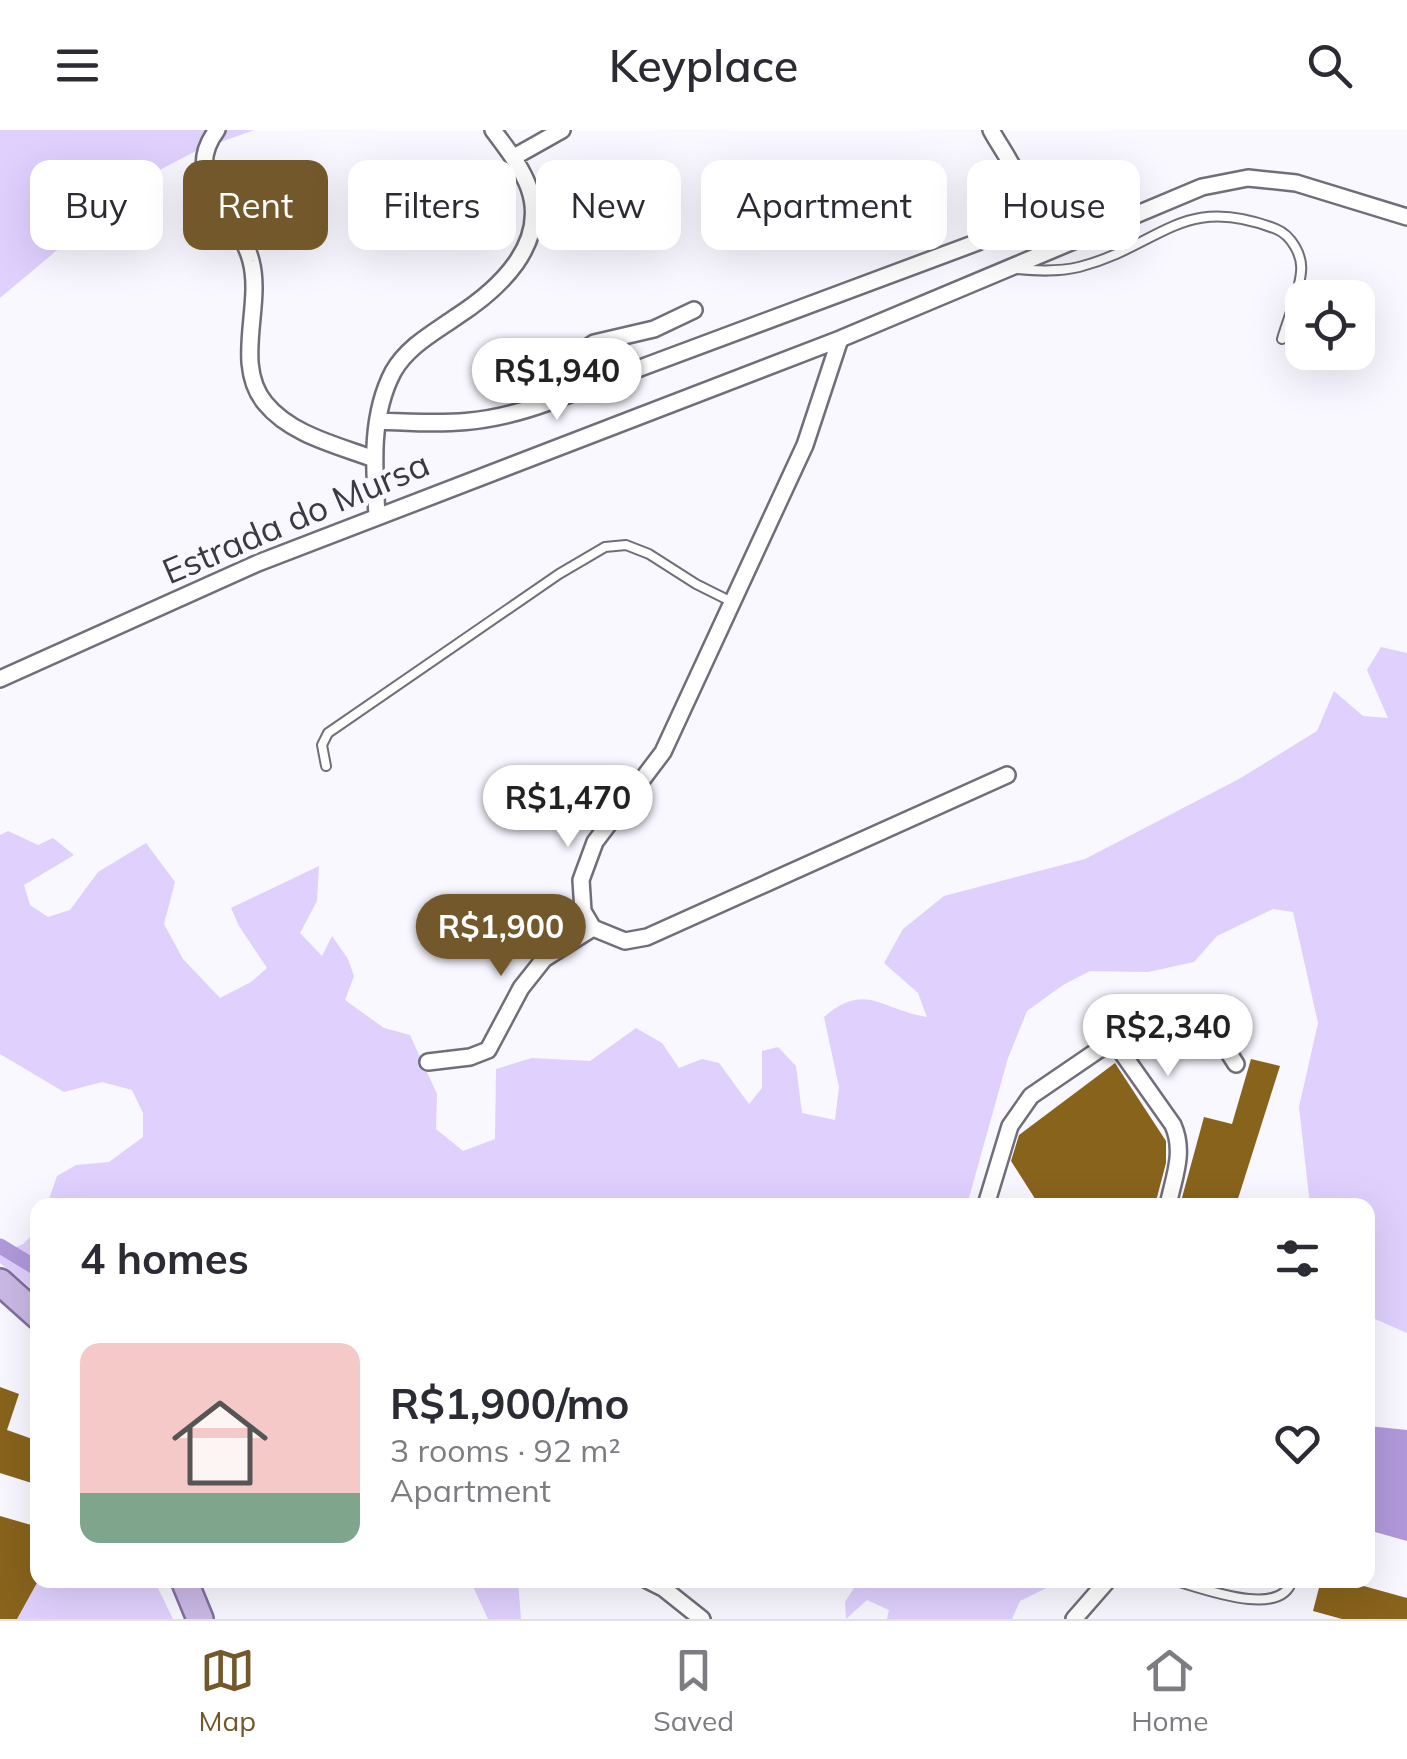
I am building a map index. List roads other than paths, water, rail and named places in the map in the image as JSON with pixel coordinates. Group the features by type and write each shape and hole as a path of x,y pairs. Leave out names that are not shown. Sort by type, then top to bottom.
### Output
{"main road":[{"path":"0,1282 30,1309"},
{"path":"187,1588 200,1619"}],"street":[{"path":"217,130 206,144 203,164 210,187 252,260 253,386 284,421 374,459"},
{"path":"378,515 374,459 378,421 394,370 409,351 496,289 528,243 534,206 514,157 493,130"},
{"path":"514,157 562,130"},
{"path":"378,421 463,424 508,417 978,242 1014,225 1024,210 1025,194 991,130"},
{"name":"Estrada do Mursa","path":"0,680 258,562 840,339 1202,186 1248,178 1296,182 1407,217"},
{"path":"549,402 562,370 594,343 654,329 694,310"},
{"path":"840,339 805,445 663,752 595,842 581,880 583,912 593,928 625,941 647,938 1008,775"},
{"path":"428,1062 470,1057 488,1050 521,988 544,959 593,928"},
{"path":"988,1198 1010,1126 1031,1096 1113,1040 1171,1007 1194,1005 1204,1013 1236,1064"},
{"path":"1113,1040 1179,1138 1180,1151 1170,1198"},
{"path":"663,1588 702,1619"},
{"path":"1074,1619 1101,1588"}],"lane":[{"path":"1008,269 1048,272 1112,257 1187,219 1214,215 1252,219 1285,232 1298,252 1302,270 1282,339"},
{"path":"326,766 322,746 328,732 559,574 606,547 626,545 650,554 732,602"},
{"path":"1200,1588 1254,1604 1276,1603 1291,1588"}],"waterway":[{"path":"0,1246 30,1264"}]}
